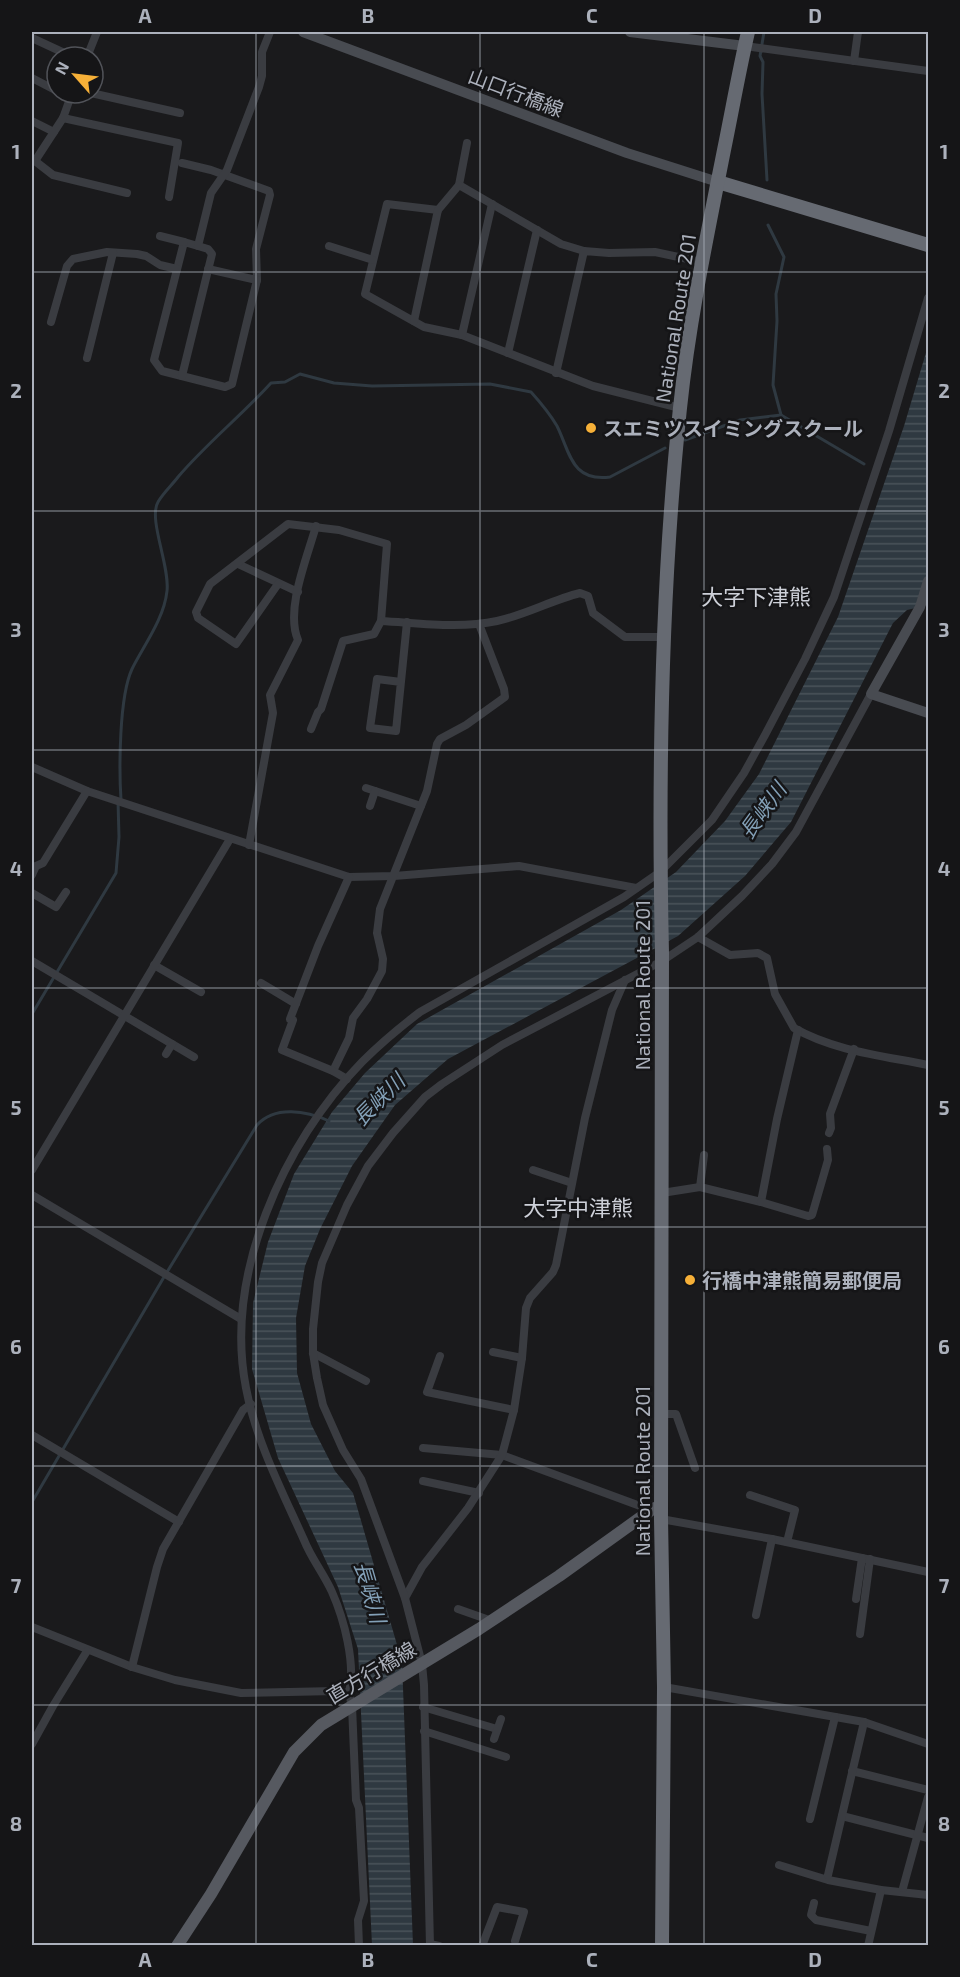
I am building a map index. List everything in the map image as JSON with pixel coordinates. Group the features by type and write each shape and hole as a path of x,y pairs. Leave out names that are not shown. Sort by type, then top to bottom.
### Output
{"highway":[{"name":"National Route 201","path":"662,1946 664,1687 658,1511 662,1414 660,875 665,637 680,408 702,262 748,32"},
{"path":"718,182 928,245"}],"main road":[{"name":"山口行橋線","path":"303,32 627,153 718,182"},
{"path":"630,32 745,46"},
{"path":"928,581 920,607 871,694 928,713"},
{"name":"直方行橋線","path":"177,1946 211,1894 294,1752 321,1725 492,1621 658,1511"}],"street":[{"path":"198,246 211,193 227,170 261,81 262,52 270,32"},
{"path":"854,61 858,32"},
{"path":"32,38 47,45"},
{"path":"745,46 928,71"},
{"path":"105,96 180,113"},
{"path":"68,105 63,118 33,160 53,175 127,193"},
{"path":"63,118 178,143 169,197"},
{"path":"32,121 54,132"},
{"path":"414,321 438,210 459,184 467,142"},
{"path":"182,163 210,170 269,192 270,195 256,249 258,280 232,384 225,387 162,371 154,360 184,242"},
{"path":"459,184 561,244 585,251 655,252 702,262"},
{"path":"438,210 387,204 365,294 424,327 462,335 556,373 621,394 680,408"},
{"path":"462,335 492,204"},
{"path":"508,353 537,230"},
{"path":"160,236 208,249 212,254 182,376"},
{"path":"329,246 373,260"},
{"path":"556,373 585,251"},
{"path":"51,322 67,266 73,259 107,252 146,256 160,265 177,269"},
{"path":"87,358 113,253"},
{"path":"208,268 258,280"},
{"path":"349,1693 352,1681 349,1652 340,1613 332,1591 306,1546 264,1450 246,1389 242,1319 245,1281 264,1221 287,1167 312,1125 347,1079 391,1034 420,1012 660,875 712,820 744,773 834,597 889,430 928,298"},
{"path":"278,584 236,644 198,618 195,612 210,584 288,524 339,530 387,544 381,621 374,634 343,641 321,709 311,729"},
{"path":"249,845 273,713 270,695 298,640 293,621 298,592 316,526"},
{"path":"238,564 298,592"},
{"path":"381,621 450,625 479,624 498,621 584,593 588,596 593,613 626,637 665,637"},
{"path":"401,682 377,679 370,728 396,731 401,682 406,622"},
{"path":"333,1071 349,1038 353,1018 367,999 382,971 378,920 382,900 394,876 427,791 437,744 440,739 466,725 505,697 479,624"},
{"path":"439,1946 430,1945 423,1707 418,1666 405,1598 361,1479 343,1450 323,1405 313,1353 315,1304 322,1263 347,1205 368,1166 425,1097 466,1067 502,1045 625,980 698,937 742,896 772,864 796,832 871,694"},
{"path":"32,767 87,790 349,877 394,876 519,866 636,888"},
{"path":"366,788 421,806"},
{"path":"32,875 34,865 43,863 87,790"},
{"path":"370,806 375,791"},
{"path":"32,1170 230,838"},
{"path":"347,1079 282,1050 293,1020 290,1019 318,946 349,877"},
{"path":"32,893 56,907 66,892"},
{"path":"698,937 730,955 758,953 767,958 775,994 794,1028 814,1039 928,1065"},
{"path":"32,961 194,1057"},
{"path":"154,965 201,992"},
{"path":"405,1598 422,1568 479,1492 502,1455 514,1410 522,1358 526,1308 530,1298 553,1272 556,1265 585,1118 612,1010 625,980"},
{"path":"261,983 296,1004"},
{"path":"761,1202 777,1119 798,1030"},
{"path":"166,1054 172,1044"},
{"path":"829,1133 830,1114 854,1049"},
{"path":"662,1193 700,1187 808,1216 812,1215 828,1160 827,1149"},
{"path":"700,1187 704,1155"},
{"path":"533,1170 572,1183"},
{"path":"32,1195 242,1319"},
{"path":"493,1352 522,1358"},
{"path":"313,1353 366,1381"},
{"path":"440,1356 427,1392 514,1410"},
{"path":"132,1667 157,1567 164,1549 243,1410 251,1404"},
{"path":"662,1414 676,1414 695,1468"},
{"path":"32,1435 179,1522"},
{"path":"423,1448 502,1455 658,1511 772,1539 928,1572"},
{"path":"423,1481 479,1492"},
{"path":"750,1495 795,1510 787,1542"},
{"path":"756,1615 772,1539"},
{"path":"856,1599 866,1558"},
{"path":"860,1634 866,1558"},
{"path":"458,1609 492,1621"},
{"path":"32,1627 87,1651 175,1680 242,1693 335,1691 349,1693 356,1703 356,1800 359,1808 364,1901 358,1920 359,1946"},
{"path":"32,1744 87,1651"},
{"path":"664,1687 864,1722 928,1744"},
{"path":"423,1707 497,1729"},
{"path":"810,1819 835,1717"},
{"path":"494,1739 501,1719"},
{"path":"828,1875 864,1722"},
{"path":"424,1731 506,1757"},
{"path":"852,1771 928,1790"},
{"path":"903,1888 928,1797"},
{"path":"842,1816 928,1838"},
{"path":"779,1865 828,1880 880,1890 928,1895"},
{"path":"868,1946 880,1890"},
{"path":"814,1903 812,1915 816,1920 871,1931"},
{"path":"482,1946 497,1906 524,1912 515,1941"}],"water":[{"name":"長峡川","path":"928,346 928,605 907,610 893,623 791,822 745,876 678,936 448,1059 395,1105 352,1166 320,1229 305,1266 296,1318 297,1373 311,1424 335,1471 353,1493 402,1662 413,1945 372,1945 358,1649 338,1587 278,1458 252,1369 253,1303 268,1242 294,1174 332,1112 365,1073 417,1024 621,910 676,872 725,821 759,774 838,617 904,426"}],"waterway":[{"path":"764,32 760,56 763,62 762,94 767,180"},
{"path":"768,225 784,257 776,294 777,321 773,385 781,415"},
{"path":"32,1014 116,873 119,837 118,801 121,800 121,733 125,697 132,669 158,622 167,591 157,531 158,502 189,465 271,383 285,382 300,374 334,383 372,386 490,384 531,392 557,426 574,463 587,475 597,477 610,477 665,448"},
{"path":"685,440 740,420 781,415 864,464"},
{"path":"32,1502 164,1277 257,1125 264,1119 282,1112 301,1113 329,1121"}],"place":[{"name":"スエミツスイミングスクール","path":"591,428"},
{"name":"行橋中津熊簡易郵便局","path":"690,1280"}],"district":[{"name":"大字下津熊","path":"756,596"},
{"name":"大字中津熊","path":"578,1207"}]}
